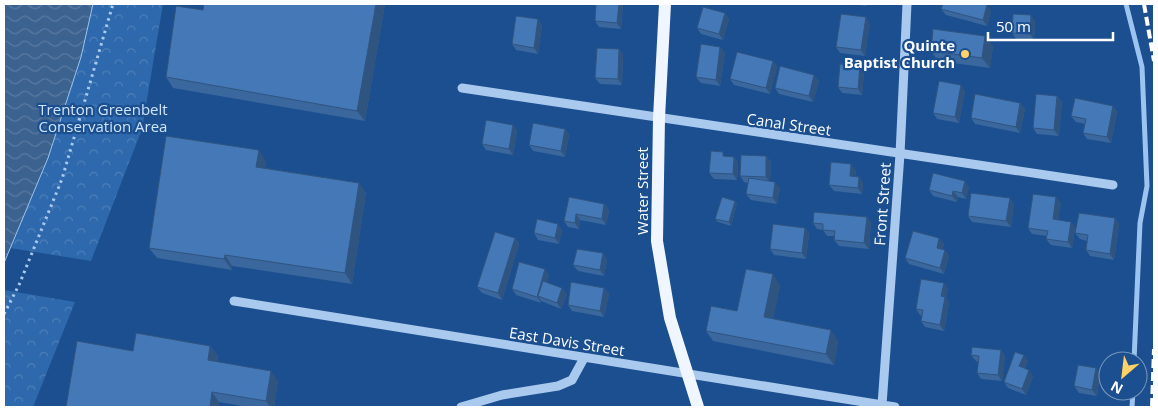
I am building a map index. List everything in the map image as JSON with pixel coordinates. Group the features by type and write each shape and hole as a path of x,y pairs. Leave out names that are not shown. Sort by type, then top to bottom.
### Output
{"main road":[{"name":"Water Street","path":"665,4 659,118 657,241 670,318 698,407"}],"street":[{"name":"Front Street","path":"882,405 900,154 907,4"},
{"name":"Canal Street","path":"462,88 1113,185"},
{"name":"East Davis Street","path":"234,301 895,407"},
{"path":"461,407 502,394 558,386 572,380 584,358"}],"path":[{"path":"4,314 19,285 62,179 113,4"}],"green space":[{"name":"Trenton Greenbelt Conservation Area","path":"93,4 163,4 142,129 91,261 10,248 48,158 81,57"},
{"path":"4,290 75,302 33,407 4,407"}],"water":[{"path":"4,4 93,4 81,57 48,158 4,263"}],"building":[{"path":"204,4 376,4 357,111 166,77 176,6 203,10"},
{"path":"596,4 619,4 617,23 595,21"},
{"path":"943,4 987,5 983,20 941,9"},
{"path":"703,7 725,13 719,34 697,28"},
{"path":"841,14 866,17 861,50 836,47"},
{"path":"1013,14 1031,15 1030,34 1012,33"},
{"path":"516,16 538,19 534,48 512,44"},
{"path":"933,29 985,36 982,58 931,51"},
{"path":"701,44 720,47 716,80 696,77"},
{"path":"597,48 619,49 618,79 595,78"},
{"path":"737,52 773,61 766,88 730,79"},
{"path":"840,64 860,66 858,89 838,87"},
{"path":"780,66 814,75 809,96 775,88"},
{"path":"939,81 961,85 955,117 933,113"},
{"path":"975,94 1020,103 1016,127 971,118"},
{"path":"1036,94 1057,96 1054,130 1033,128"},
{"path":"1075,98 1113,106 1107,137 1083,133 1086,119 1071,116"},
{"path":"486,120 513,125 509,149 482,144"},
{"path":"533,123 565,129 561,151 529,145"},
{"path":"166,136 259,150 256,167 359,183 345,273 225,255 224,259 149,248"},
{"path":"711,151 723,152 723,156 734,157 733,174 709,173"},
{"path":"741,155 766,156 766,177 740,176"},
{"path":"831,162 851,164 850,176 859,177 858,188 829,185"},
{"path":"933,173 965,181 962,193 953,191 952,196 929,190"},
{"path":"749,178 775,182 773,198 746,194"},
{"path":"971,193 1010,198 1006,221 968,216"},
{"path":"1033,194 1056,197 1053,219 1071,222 1068,242 1046,239 1048,231 1028,228"},
{"path":"569,197 604,204 602,219 576,214 575,223 564,221"},
{"path":"722,197 735,201 729,222 715,219"},
{"path":"814,212 867,217 864,243 834,240 835,231 823,230 823,224 813,223"},
{"path":"1079,213 1115,218 1110,254 1086,250 1088,235 1075,233"},
{"path":"537,219 558,224 555,238 534,233"},
{"path":"773,224 805,228 802,253 770,249"},
{"path":"913,231 939,238 937,248 945,250 940,268 905,258"},
{"path":"495,232 515,238 498,293 477,287"},
{"path":"577,249 603,253 600,270 573,265"},
{"path":"519,262 545,269 537,297 512,289"},
{"path":"746,269 773,274 764,317 831,330 826,354 706,331 711,306 737,311"},
{"path":"921,279 944,283 941,296 945,297 940,325 921,321 923,310 916,309"},
{"path":"543,281 562,288 557,303 538,296"},
{"path":"571,282 604,288 600,311 568,305"},
{"path":"136,333 210,346 208,360 271,371 266,401 212,392 210,407 66,407 77,341 133,351"},
{"path":"972,347 1001,350 998,375 977,373 979,356 971,355"},
{"path":"1015,352 1024,355 1019,366 1029,370 1022,389 1004,382"},
{"path":"1078,365 1096,368 1092,390 1074,386"}],"waterway":[{"path":"1126,4 1142,67 1147,186 1140,223 1134,351"},
{"path":"1132,401 1132,407"}],"railway":[{"path":"1144,4 1154,61"},
{"path":"1152,407 1154,349"}],"place":[{"name":"Quinte Baptist Church","path":"965,54"}]}
